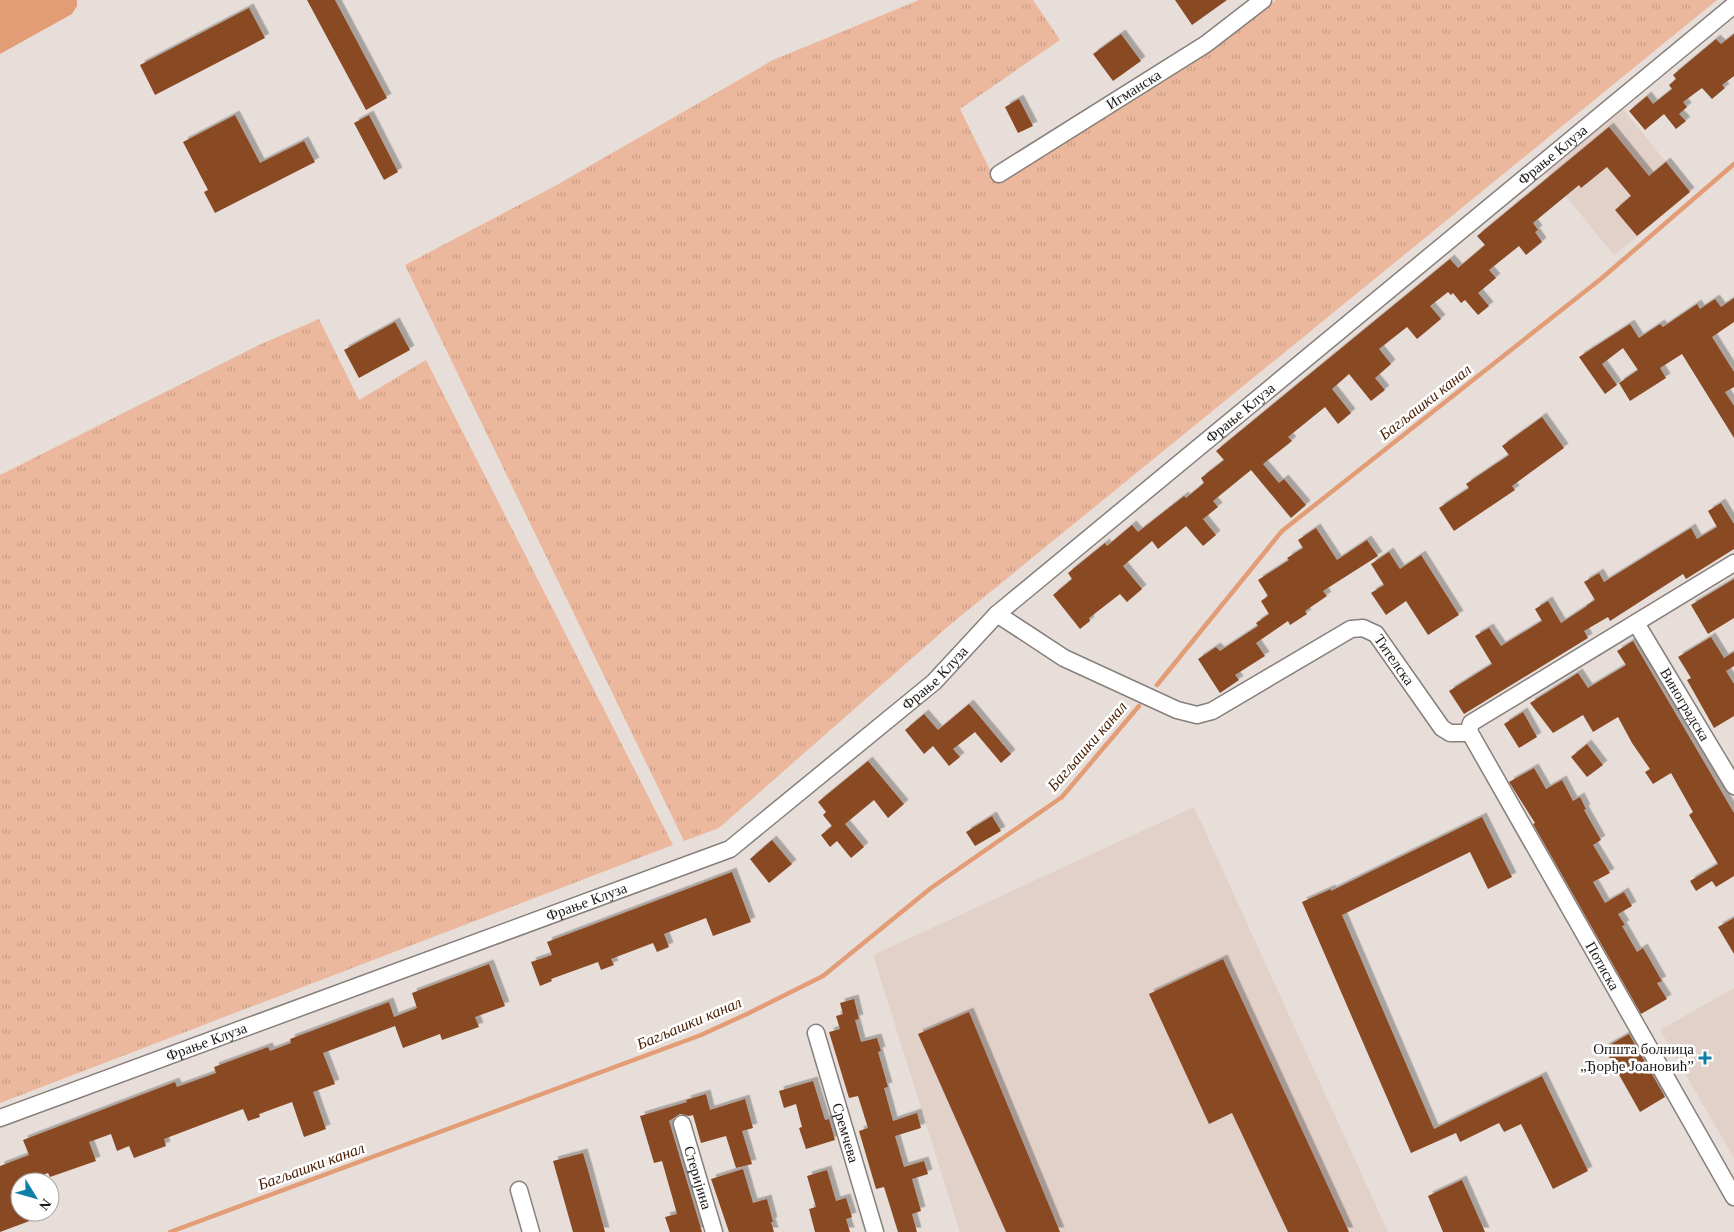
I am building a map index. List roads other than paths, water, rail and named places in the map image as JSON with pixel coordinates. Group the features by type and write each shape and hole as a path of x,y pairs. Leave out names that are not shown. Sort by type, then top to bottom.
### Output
{"street":[{"name":"Игманска","path":"999,174 1206,44 1263,0"},
{"name":"Фрање Клуза","path":"0,1118 730,849 934,682 997,614 1734,5"},
{"path":"1470,734 1471,723 1734,563"},
{"name":"Тителска","path":"997,614 1064,658 1178,710 1197,715 1212,711 1350,629 1363,628 1376,634 1442,728 1450,733 1470,734"},
{"name":"Виноградска","path":"1636,623 1734,786"},
{"name":"Потиска","path":"1470,734 1734,1197"},
{"name":"Сремчева","path":"816,1033 875,1232"},
{"name":"Стеријина","path":"682,1124 714,1232"},
{"path":"519,1190 532,1232"}],"waterway":[{"name":"Багљашки канал","path":"1157,685 1282,531 1602,278 1734,164"},
{"name":"Багљашки канал","path":"170,1232 701,1035 823,976 931,888 1062,797 1139,706"}],"place":[{"name":"Општа болница „Ђорђе Јоановић”","path":"1705,1058"}]}
